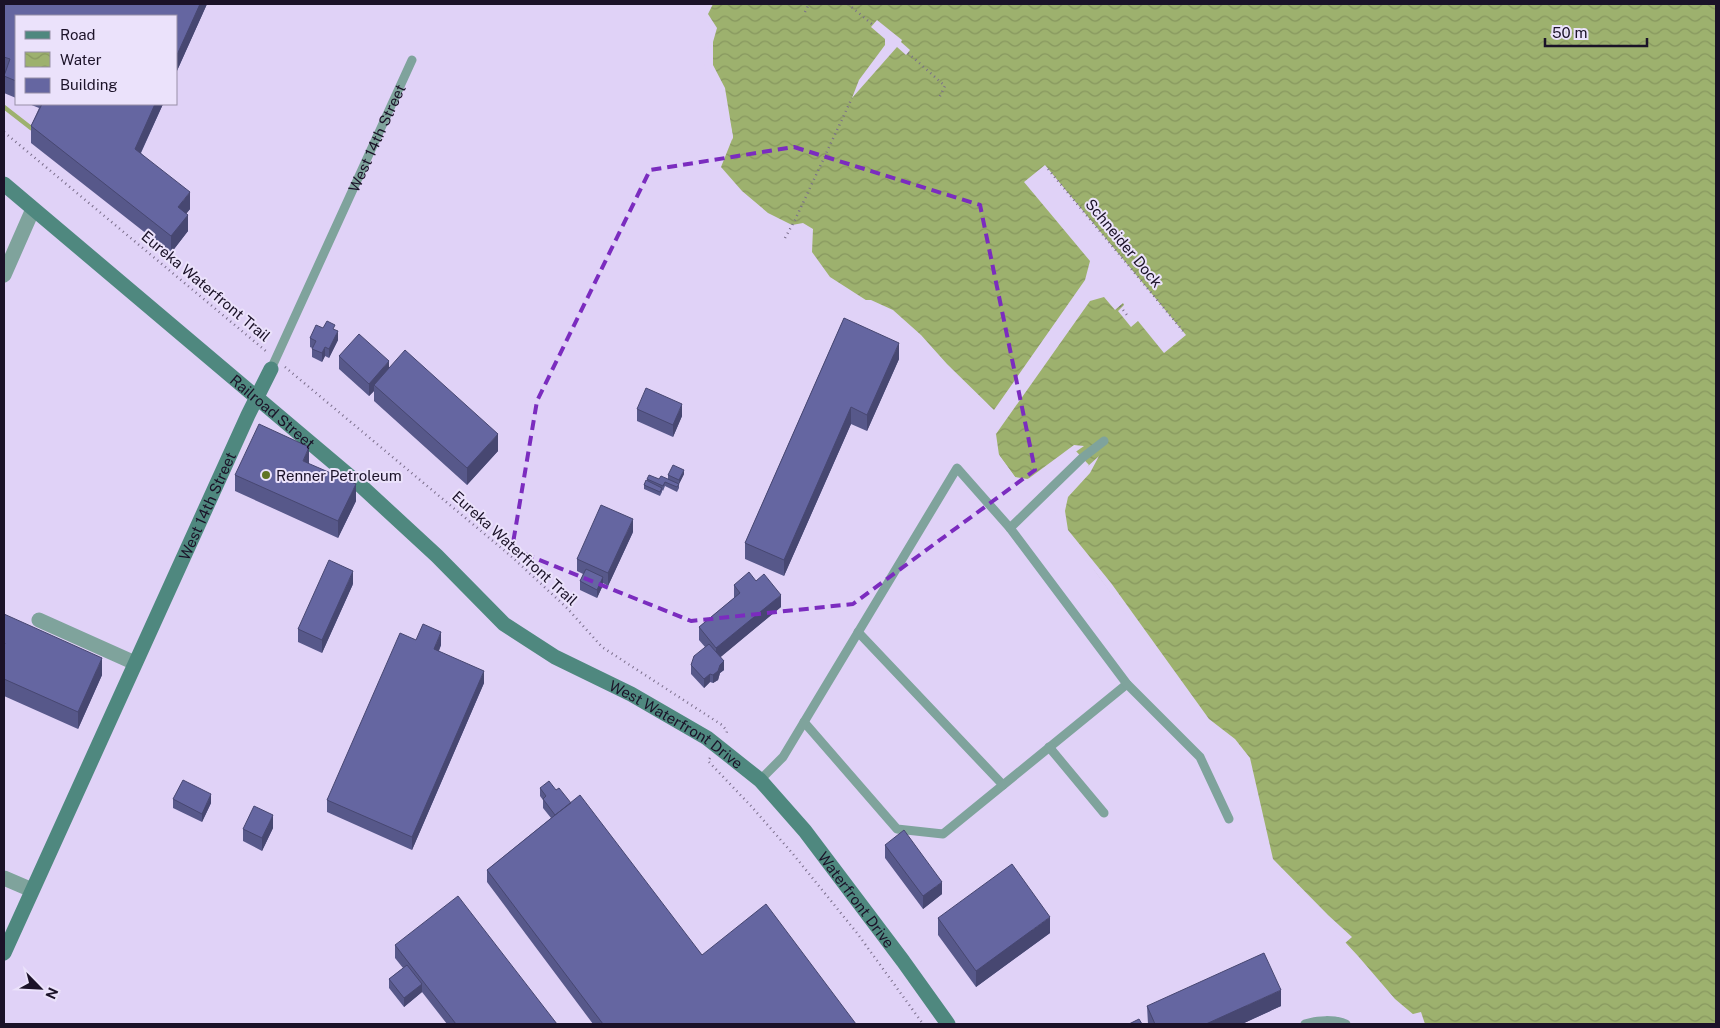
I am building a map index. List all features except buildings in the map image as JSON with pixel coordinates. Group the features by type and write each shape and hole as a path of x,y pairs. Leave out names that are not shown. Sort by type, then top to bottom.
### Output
{"street":[{"name":"Railroad Street","path":"4,184 397,518 504,624 555,657 590,674"},
{"path":"4,274 33,209"},
{"name":"West 14th Street","path":"4,953 274,364"},
{"path":"39,620 136,663"},
{"name":"West Waterfront Drive","path":"590,674 631,694 718,746 760,780"},
{"name":"Waterfront Drive","path":"760,780 805,831 948,1024"},
{"path":"4,878 32,890"}],"lane":[{"name":"West 14th Street","path":"274,364 412,60"},
{"path":"1010,528 1082,458 1104,441"},
{"path":"760,780 783,757 957,468 1010,528 1127,684 1200,757 1229,819"},
{"path":"858,632 1002,785"},
{"path":"804,722 896,829 943,834 1127,684"},
{"path":"1050,747 1104,813"},
{"path":"1305,1024 1312,1022 1340,1022 1346,1024"}],"path":[{"path":"805,12 808,4"},
{"path":"848,4 873,25"},
{"path":"908,52 945,86 939,98"},
{"path":"785,238 852,98"},
{"name":"Eureka Waterfront Trail","path":"4,132 274,364 512,557 567,608 602,646 722,725 727,731 726,735 708,761 752,806 793,854 856,933 923,1024"},
{"name":"Schneider Dock","path":"1048,169 1183,331"},
{"path":"1120,306 1127,315"}],"highlighted area":[{"path":"794,147 980,205 1035,470 853,604 691,621 512,549 537,401 650,170"}],"water":[{"path":"695,4 1716,4 1716,1024 1417,1024 1414,1015 1395,999 1268,859 1244,752 1213,732 1065,530 1057,511 1089,465 1074,449 1036,477 1018,481 994,448 996,434 988,412 897,320 830,277 812,252 813,229 803,223 792,225 768,213 742,191 721,167 733,137 724,93 706,66 714,28"}],"pier":[{"path":"692,4 713,4 708,14 717,28 713,42 713,65 725,88 732,140 722,94 704,66 712,29"},
{"path":"877,20 902,40 901,42 910,50 906,55 897,47 852,98 859,80 885,45 885,39 871,27"},
{"path":"1045,165 1186,335 1164,353 1138,321 1131,327 1118,311 1124,305 1123,303 1115,310 1104,297 1090,301 996,434 992,431 986,413 895,322 861,300 871,300 893,310 921,335 947,364 994,410 1085,280 1090,261 1024,182"},
{"path":"996,434 999,455 1015,477 1028,479 1074,445 1084,446 1037,479 1018,484 992,449 993,438"},
{"path":"1099,456 1090,473 1068,497 1065,511 1068,530 1111,583 1209,719 1235,739 1250,758 1273,859 1352,937 1344,944 1266,860 1242,753 1211,733 1096,573 1063,531 1055,512 1056,502 1074,479"},
{"path":"1421,1012 1425,1024 1415,1024 1409,1015"}],"waterway":[{"path":"4,107 31,128"}],"place":[{"name":"Renner Petroleum","path":"266,475"}]}
